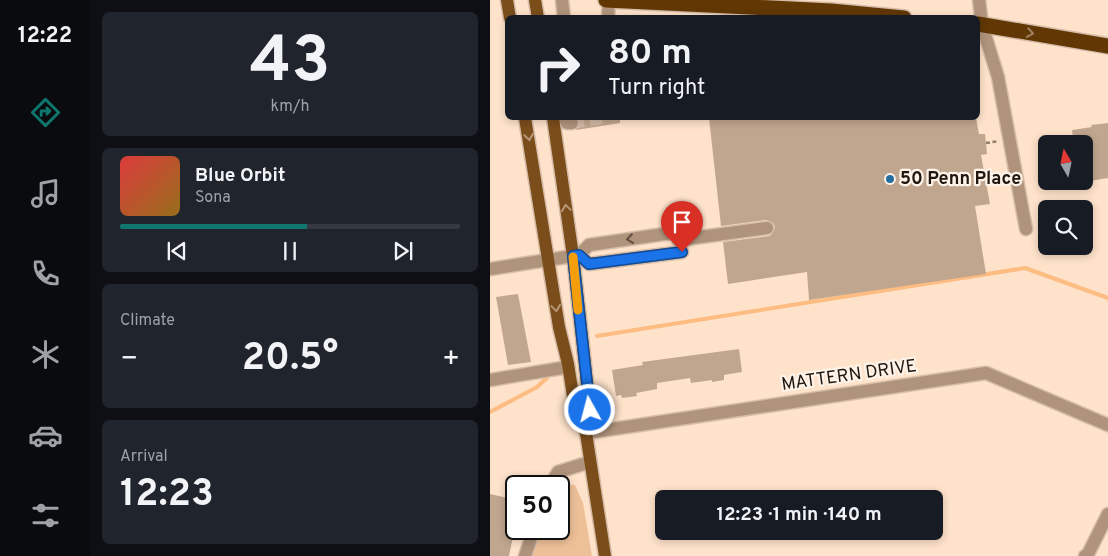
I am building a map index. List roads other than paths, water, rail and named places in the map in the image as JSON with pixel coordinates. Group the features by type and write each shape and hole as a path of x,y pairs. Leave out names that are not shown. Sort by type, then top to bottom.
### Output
{"highway":[{"path":"608,0 831,11 873,15"},
{"path":"980,24 1108,46"}],"main road":[{"path":"507,0 510,15"},
{"path":"535,0 538,15"},
{"path":"526,120 559,327 576,415 586,433"},
{"path":"553,120 576,256 590,410 586,433 605,556"}],"street":[{"path":"562,0 564,15"},
{"path":"608,0 608,15"},
{"path":"979,0 980,15"},
{"path":"980,24 998,76 1026,229"},
{"path":"576,256 589,264 680,241 767,228"},
{"path":"490,269 576,256 588,245 680,241"},
{"path":"490,380 568,367"},
{"name":"MATTERN DRIVE","path":"586,433 986,373 1108,424"},
{"path":"556,475 558,472 590,462"},
{"path":"1085,556 1088,554 1108,514"},
{"path":"525,556 530,540"}],"waterway":[{"path":"597,336 1025,268 1108,298"},
{"path":"490,412 537,387 548,377"}],"tunnel":[{"path":"572,123 591,120"}],"place":[{"name":"50 Penn Place","path":"890,179"}]}
